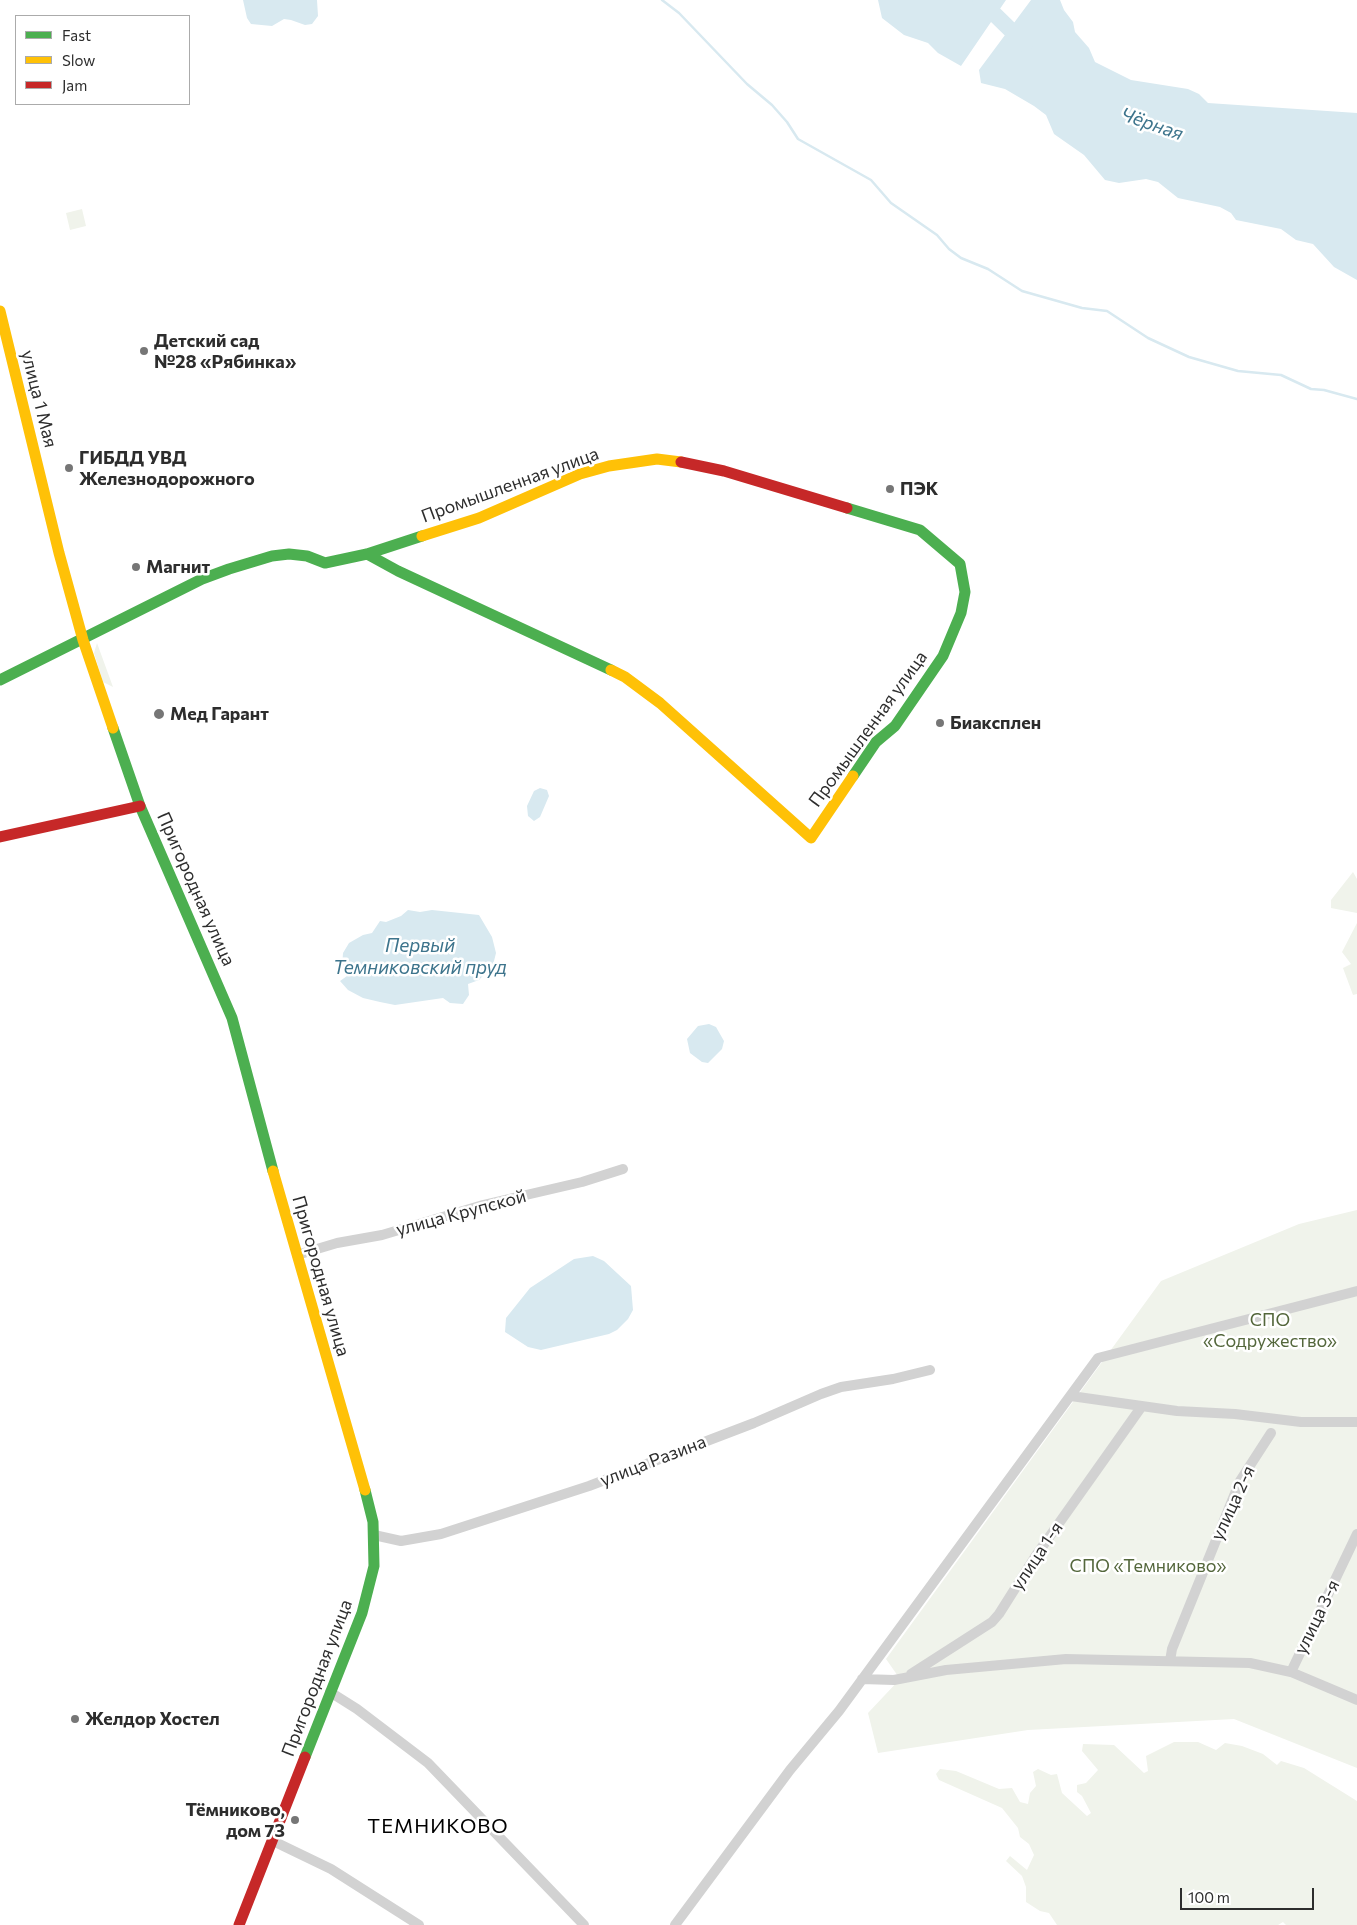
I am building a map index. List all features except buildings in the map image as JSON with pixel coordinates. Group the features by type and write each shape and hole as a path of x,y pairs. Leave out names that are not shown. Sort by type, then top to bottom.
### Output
{"street":[{"name":"улица 1 Мая","path":"0,311 62,568 83,640"},
{"name":"Промышленная улица","path":"0,680 202,579 272,556 298,554 325,563 367,554 479,518 594,469 629,462 667,460 724,471 920,530 960,564 964,572 965,592 961,614 943,656 895,726 876,742 811,838 660,703 625,677 398,571 367,554"},
{"name":"Пригородная улица","path":"83,640 140,806 232,1018 280,1201 355,1452 374,1534 374,1566 369,1591 240,1925"},
{"path":"0,837 140,806"},
{"name":"улица Крупской","path":"297,1255 337,1243 382,1235 483,1205 582,1182 624,1169"},
{"path":"676,1925 790,1770 839,1711 1098,1358 1357,1291"},
{"name":"улица Разина","path":"374,1534 401,1541 441,1534 589,1486 754,1423 841,1387 883,1381 930,1370"},
{"path":"1071,1396 1142,1406 1301,1422 1357,1422"},
{"name":"улица 1-я","path":"906,1678 992,1622 999,1614 1035,1556 1142,1406"},
{"name":"улица 2-я","path":"1170,1661 1172,1650 1240,1481 1271,1433"},
{"name":"улица 3-я","path":"1291,1672 1357,1534"},
{"path":"862,1679 894,1680 946,1670 1042,1660 1250,1663 1291,1672 1357,1700"},
{"path":"330,1692 357,1709 428,1763 584,1925"},
{"path":"273,1841 331,1869 419,1925"}],"green space":[{"path":"82,209 86,226 70,230 66,213"},
{"path":"97,643 113,687 103,682 94,653"},
{"path":"1353,872 1357,879 1357,913 1331,908 1331,900"},
{"path":"1357,923 1357,994 1353,995 1343,968 1351,964 1342,952"},
{"name":"СПО «Темниково»","path":"1357,1210 1357,1768 1234,1719 1028,1730 878,1753 868,1713 900,1679 886,1659 1161,1281 1299,1224"},
{"path":"1174,1742 1198,1742 1216,1750 1225,1743 1242,1746 1263,1754 1277,1765 1281,1761 1304,1768 1357,1801 1357,1925 1286,1925 1283,1922 1278,1925 1057,1925 1049,1913 1040,1911 1026,1902 1026,1887 1022,1876 1006,1861 1010,1856 1027,1870 1034,1855 1029,1844 1020,1837 1018,1828 1002,1808 939,1780 936,1774 940,1769 956,1771 999,1789 1012,1788 1020,1802 1028,1804 1030,1793 1036,1786 1033,1772 1038,1769 1051,1775 1057,1774 1062,1793 1087,1816 1091,1813 1082,1796 1077,1792 1077,1785 1086,1783 1098,1770 1082,1751 1083,1744 1114,1745 1144,1773 1148,1771 1146,1756"}],"water":[{"path":"243,0 317,0 318,16 312,24 305,25 284,19 272,26 251,24 247,18"},
{"path":"878,0 1006,0 961,66 938,53 928,43 904,35 882,18"},
{"path":"1031,0 1060,0 1064,10 1073,22 1075,32 1089,48 1095,62 1131,80 1188,89 1199,94 1208,103 1357,113 1357,280 1334,267 1313,244 1296,240 1281,229 1236,220 1231,213 1220,207 1178,198 1158,182 1146,179 1119,183 1105,180 1084,155 1054,134 1046,115 1005,89 981,83 979,70"},
{"path":"540,788 547,790 549,796 540,817 534,821 528,816 527,806 534,791"},
{"name":"Первый Темниковский пруд","path":"408,910 420,912 432,910 479,915 492,937 496,953 493,965 479,980 468,984 469,995 463,1004 450,1003 443,998 395,1005 363,998 348,990 340,981 347,976 342,967 343,953 349,943 363,935 372,933 380,921 386,922 401,916"},
{"path":"709,1024 716,1027 724,1041 722,1049 708,1063 702,1062 690,1053 687,1039 698,1026"},
{"path":"593,1256 604,1261 631,1286 633,1310 628,1319 617,1330 609,1334 541,1350 528,1347 505,1332 506,1318 530,1288 574,1259"}],"waterway":[{"path":"662,0 679,13 747,84 772,105 787,122 798,139 871,180 891,203 937,235 949,249 961,258 988,269 1022,291 1082,308 1107,311 1148,338 1189,357 1238,371 1281,375 1311,389 1324,390 1357,399"},
{"name":"Чёрная","path":"980,0 1025,44"}],"traffic: fast":[{"path":"847,508 920,530 960,564 965,592 961,613 943,656 895,726 876,742 853,776"},
{"path":"0,680 202,579 229,569 272,556 289,554 307,556 325,563 367,554 422,536"},
{"path":"367,554 398,571 611,670"},
{"path":"113,728 140,806 232,1018 273,1171"},
{"path":"305,1757 362,1613 374,1566 373,1522 365,1490"}],"traffic: slow":[{"path":"0,311 59,553 83,640 113,728"},
{"path":"422,536 479,518 580,474 609,466 657,459 681,462"},
{"path":"611,670 625,677 660,703 811,838 853,776"},
{"path":"273,1171 365,1490"}],"traffic: jam":[{"path":"681,462 724,471 847,508"},
{"path":"0,837 140,806"},
{"path":"239,1925 305,1757"}],"place":[{"name":"Детский сад №28 «Рябинка»","path":"144,351"},
{"name":"ГИБДД УВД Железнодорожного","path":"69,468"},
{"name":"ПЭК","path":"890,489"},
{"name":"Магнит","path":"136,567"},
{"name":"Мед Гарант","path":"159,714"},
{"name":"Биаксплен","path":"940,723"},
{"name":"Желдор Хостел","path":"75,1719"},
{"name":"Тёмниково, дом 73","path":"295,1820"}],"district":[{"name":"ТЕМНИКОВО","path":"438,1826"}],"park label":[{"name":"СПО «Содружество»","path":"1270,1330"}]}
